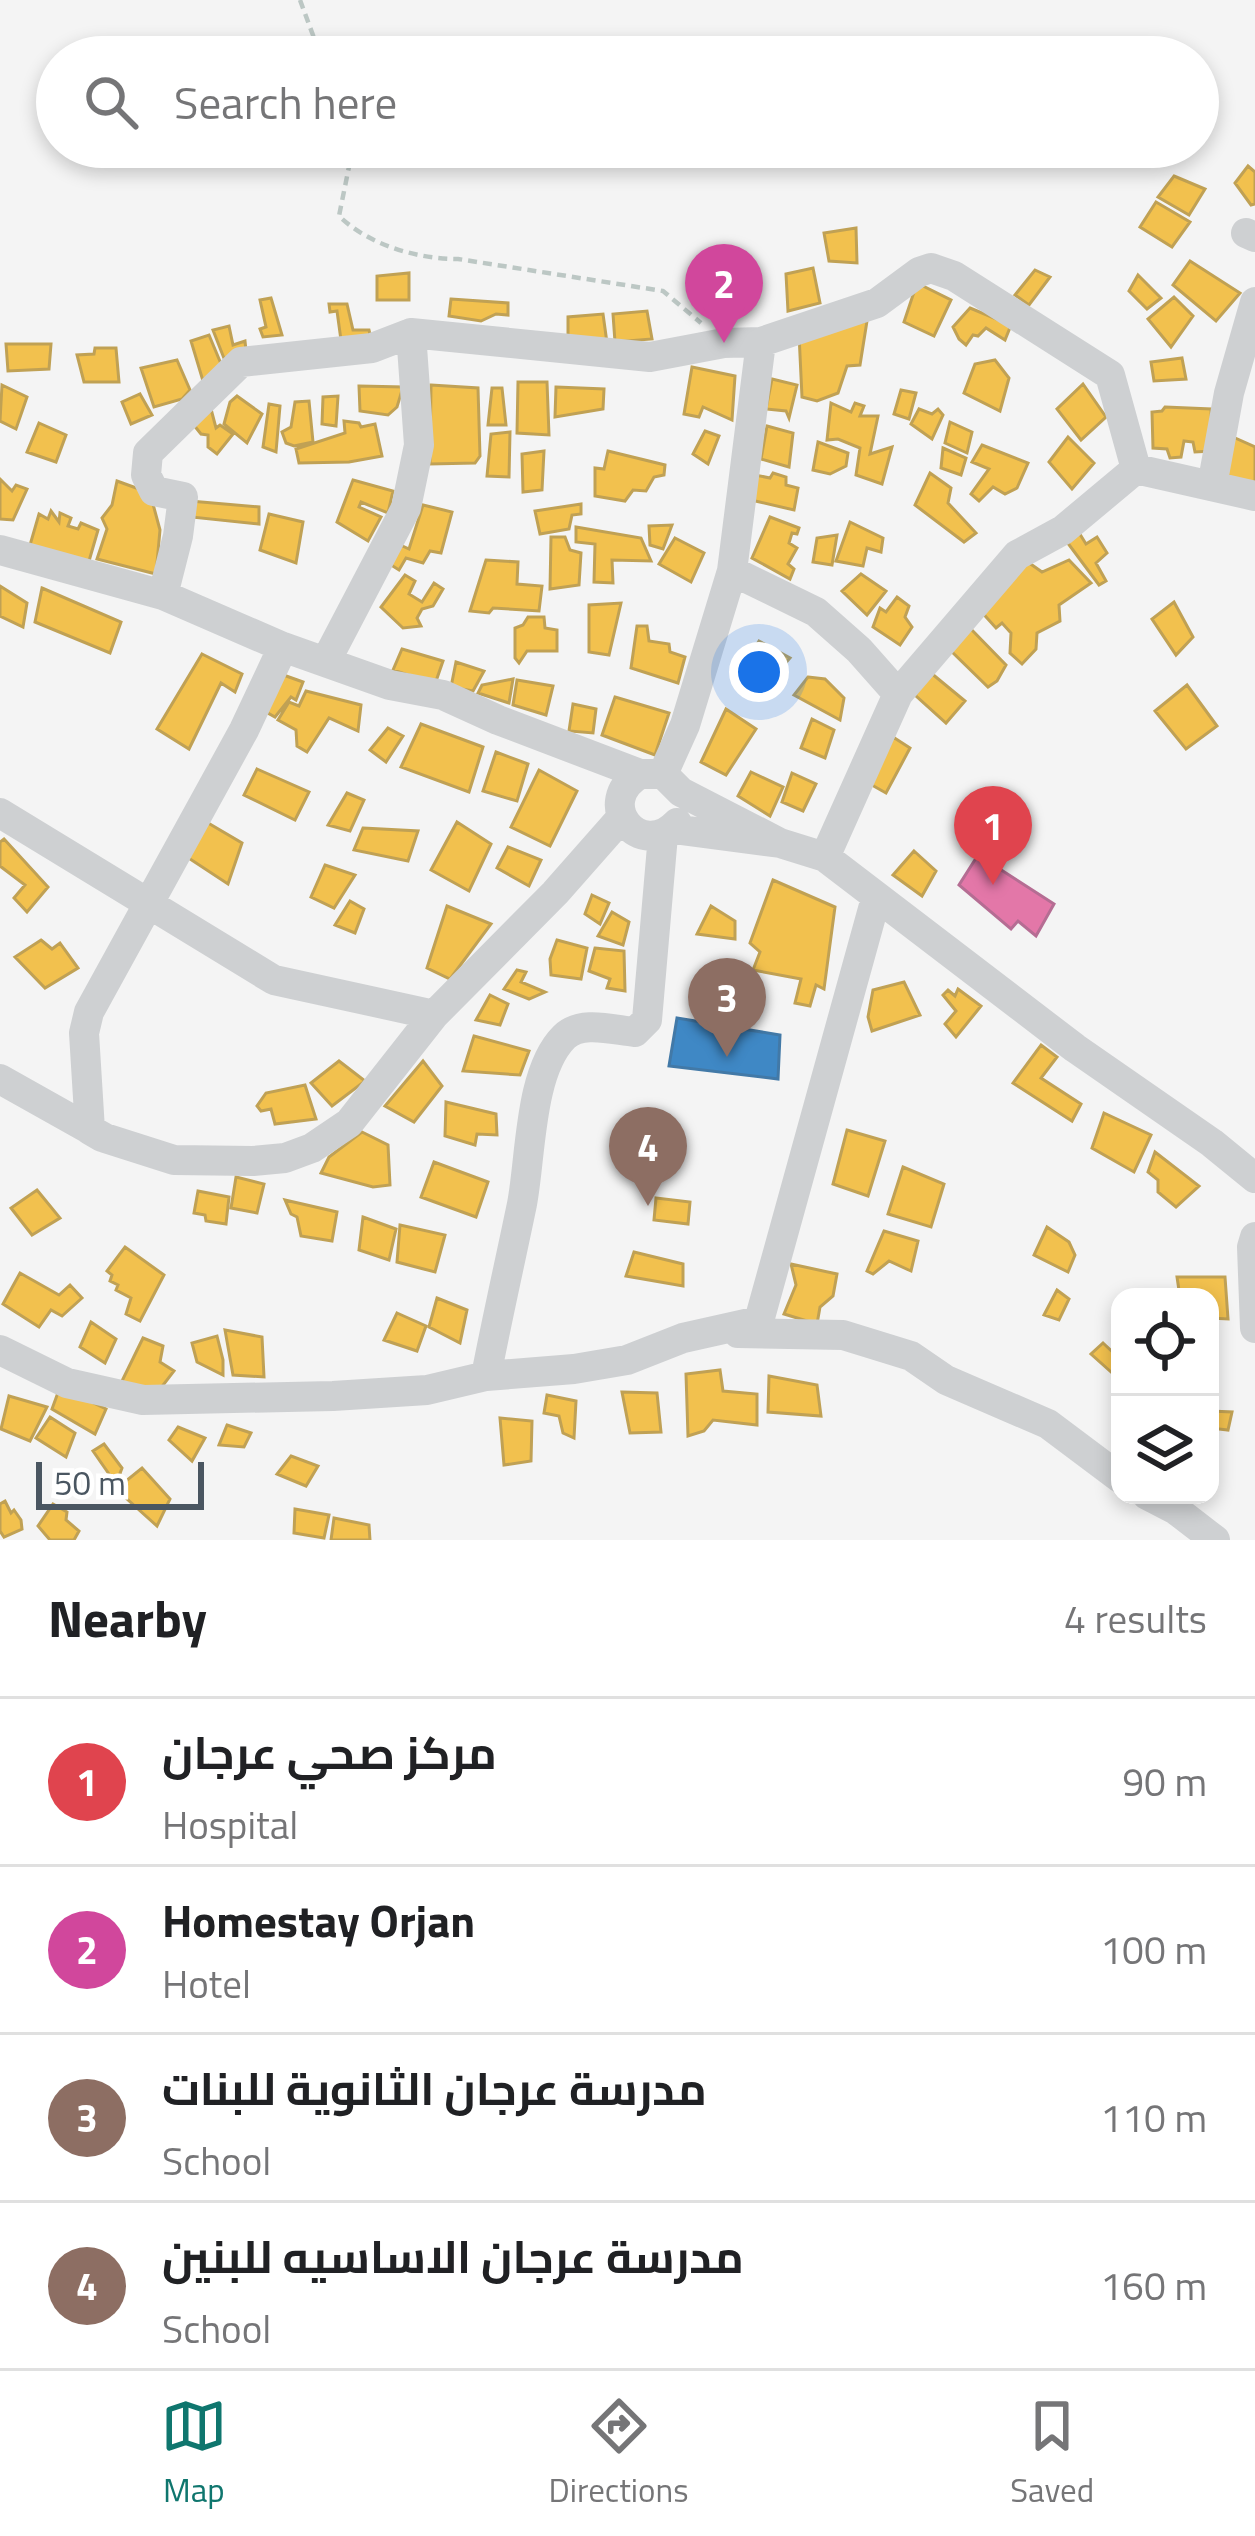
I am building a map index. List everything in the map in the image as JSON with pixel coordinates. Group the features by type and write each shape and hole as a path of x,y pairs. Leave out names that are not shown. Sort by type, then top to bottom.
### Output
{"street":[{"path":"163,595 184,496 154,490 146,475 148,453 241,362 372,348 411,333 650,357 724,343 760,342 878,303 931,268 954,276 1110,375 1136,469"},
{"path":"1212,486 1229,392 1255,302"},
{"path":"326,661 406,508 419,445 411,333"},
{"path":"661,780 685,725 732,571 760,342"},
{"path":"1136,469 1255,496"},
{"path":"824,857 898,694 1017,555 1063,530 1136,469"},
{"path":"0,550 163,595 283,647 390,685 443,694 498,720 661,780 780,843 824,857 1255,1178"},
{"path":"732,571 816,612 898,694"},
{"path":"283,647 244,730 89,1012 84,1033 90,1130 105,1138 174,1160 254,1161 285,1158 312,1148 349,1123 434,1015 555,893 622,817"},
{"path":"661,780 631,779 620,797 622,817 639,834 668,832 780,843"},
{"path":"486,1376 522,1201 539,1087 548,1060 563,1038 581,1027 635,1033 647,1020 668,832 681,818 661,780"},
{"path":"0,813 274,980 434,1015"},
{"path":"0,1350 67,1383 142,1400 427,1390 486,1376 609,1363 683,1338 759,1321 876,898"},
{"path":"0,1079 105,1138"},
{"path":"1255,1238 1255,1328"},
{"path":"718,1333 843,1334 878,1344 911,1356 946,1380 1048,1424 1111,1471"},
{"path":"1164,1504 1215,1540"}],"path":[{"path":"300,0 313,36"},
{"path":"351,168 339,216 381,243 434,259 663,291 724,343"}],"building: Homes":[{"path":"1248,166 1255,172 1255,204 1251,205 1235,183"},
{"path":"1174,176 1205,189 1189,215 1158,197"},
{"path":"1156,202 1190,222 1172,247 1140,227"},
{"path":"856,228 857,263 829,261 824,233"},
{"path":"1190,261 1240,293 1216,321 1173,285"},
{"path":"813,268 820,303 788,311 786,274"},
{"path":"1035,270 1050,277 1029,305 1015,295"},
{"path":"409,273 409,300 377,300 377,276"},
{"path":"1138,275 1161,298 1147,309 1129,291"},
{"path":"917,283 951,300 934,336 904,322"},
{"path":"1174,297 1193,316 1171,347 1148,319"},
{"path":"271,298 282,335 263,337 260,329 266,327 260,300"},
{"path":"451,299 508,303 508,315 481,321 449,316"},
{"path":"329,304 347,304 353,330 369,330 372,343 341,340 337,311 330,312"},
{"path":"970,308 1011,325 1005,340 986,328 966,345 959,339 953,327"},
{"path":"647,311 652,339 615,342 613,314"},
{"path":"603,314 607,343 568,346 568,317"},
{"path":"867,321 860,365 847,366 838,393 817,401 802,397 799,334"},
{"path":"229,326 233,345 245,341 247,360 227,366 213,330"},
{"path":"209,335 224,371 203,381 191,341"},
{"path":"6,344 51,344 49,369 8,371"},
{"path":"95,348 116,348 119,382 84,382 77,355 94,354"},
{"path":"1182,358 1186,379 1154,381 1151,362"},
{"path":"177,360 190,390 182,399 154,407 141,368"},
{"path":"995,360 1009,378 1000,411 964,393 975,364"},
{"path":"692,367 735,376 732,420 703,407 699,417 684,414"},
{"path":"772,379 797,385 789,418 786,411 766,409"},
{"path":"518,382 547,382 549,435 517,433"},
{"path":"1083,384 1106,417 1081,440 1057,409"},
{"path":"2,385 27,397 16,429 0,421"},
{"path":"431,385 478,388 480,456 475,463 430,464"},
{"path":"359,386 403,387 397,407 388,415 360,411"},
{"path":"556,387 604,389 603,409 555,417"},
{"path":"492,388 502,388 506,425 488,425"},
{"path":"901,390 916,393 909,419 894,414"},
{"path":"140,394 152,415 131,424 122,402"},
{"path":"237,396 262,414 247,443 224,424 230,402"},
{"path":"338,396 336,426 322,424 323,397"},
{"path":"309,401 313,442 286,443 282,432 291,427 295,402"},
{"path":"831,403 851,412 855,403 864,406 860,416 878,416 870,454 892,447 882,484 856,475 860,448 827,440"},
{"path":"269,404 280,406 276,452 263,447"},
{"path":"1165,407 1211,409 1212,451 1195,452 1193,442 1184,441 1181,457 1170,458 1167,449 1153,448 1152,412"},
{"path":"211,409 216,428 220,425 233,434 217,454 208,447 208,435 201,434 189,419"},
{"path":"919,409 932,414 938,409 943,415 932,439 911,424"},
{"path":"344,421 361,427 375,424 382,456 299,463 296,449 345,433"},
{"path":"950,422 972,432 967,453 945,443"},
{"path":"39,423 66,435 56,462 27,452"},
{"path":"767,426 793,433 789,467 761,459"},
{"path":"705,431 719,436 708,464 693,454"},
{"path":"510,432 509,477 487,476 491,434"},
{"path":"1068,437 1094,463 1072,489 1049,462"},
{"path":"1233,437 1255,447 1255,487 1223,475"},
{"path":"818,442 848,453 846,466 830,474 813,470"},
{"path":"982,445 1028,463 1017,488 1005,494 993,487 979,501 971,494 989,469 972,462"},
{"path":"943,448 966,458 961,475 941,468"},
{"path":"544,451 542,490 523,492 522,454"},
{"path":"608,451 665,465 664,475 654,477 646,491 633,490 625,501 595,496 595,468 604,469"},
{"path":"773,473 786,477 786,485 798,488 794,510 751,500 755,475 770,478"},
{"path":"930,473 951,488 948,503 976,533 964,542 915,505"},
{"path":"0,479 12,491 16,485 27,489 13,520 0,519"},
{"path":"353,480 393,491 388,513 361,502 359,507 381,517 368,541 337,522"},
{"path":"117,481 150,493 160,530 156,574 97,559 107,529 102,518 112,505"},
{"path":"190,501 259,507 259,524 191,517"},
{"path":"581,504 581,514 572,515 569,529 540,534 535,511"},
{"path":"423,505 452,512 441,553 430,551 423,563 406,558 399,570 388,563 398,544 409,549"},
{"path":"51,511 59,522 60,513 71,518 68,526 78,529 81,523 98,530 87,568 30,545 39,514 48,519"},
{"path":"269,514 303,522 296,563 260,550"},
{"path":"770,517 799,528 789,543 797,548 788,564 794,569 790,579 752,558"},
{"path":"850,522 883,538 881,552 867,548 863,566 836,561"},
{"path":"672,525 663,549 650,545 649,526"},
{"path":"576,527 641,538 651,561 612,560 613,583 594,582 595,544 576,542"},
{"path":"1078,531 1086,544 1097,537 1107,553 1096,563 1106,581 1099,585 1064,538"},
{"path":"837,535 832,565 813,562 817,538"},
{"path":"551,537 565,537 570,550 581,553 579,585 550,589"},
{"path":"675,538 704,553 691,582 659,564"},
{"path":"486,560 518,562 517,584 542,586 539,611 470,611"},
{"path":"1025,560 1042,572 1069,560 1091,583 1059,605 1060,621 1037,633 1036,649 1022,664 1010,653 1011,633 1002,623 996,628 978,608"},
{"path":"861,574 886,591 867,615 842,591"},
{"path":"405,575 415,581 409,594 422,602 434,583 443,589 433,606 422,609 417,618 421,626 403,628 381,607"},
{"path":"0,586 27,603 23,627 0,616"},
{"path":"42,588 121,622 110,653 35,622"},
{"path":"897,597 909,606 905,617 912,627 900,645 873,627 880,608 886,612"},
{"path":"1174,602 1193,637 1176,655 1152,619"},
{"path":"621,603 609,655 589,652 589,605"},
{"path":"528,617 544,617 545,628 557,630 557,651 527,651 519,663 515,628"},
{"path":"637,626 647,626 649,641 669,644 670,652 685,657 678,683 631,668"},
{"path":"969,627 1006,665 988,687 949,649"},
{"path":"759,641 790,658 776,674 779,683 769,682 751,655"},
{"path":"402,649 443,661 435,684 393,670"},
{"path":"202,654 242,674 235,692 221,683 189,749 157,729"},
{"path":"456,662 484,671 473,691 451,687"},
{"path":"275,672 303,682 296,700 291,697 275,717 259,708"},
{"path":"931,673 965,701 946,723 915,695"},
{"path":"808,677 825,679 844,698 840,720 794,695"},
{"path":"513,679 509,703 478,693 482,685"},
{"path":"517,680 553,686 546,715 513,705"},
{"path":"1187,685 1217,726 1186,749 1155,711"},
{"path":"306,691 361,705 358,731 329,718 307,752 297,746 296,730 278,720 289,702 299,706"},
{"path":"615,697 669,713 655,755 602,735"},
{"path":"573,704 596,709 593,733 569,731"},
{"path":"726,709 756,729 726,775 701,762"},
{"path":"812,719 834,730 825,758 801,748"},
{"path":"421,724 483,747 469,792 401,767"},
{"path":"388,728 403,736 386,762 370,750"},
{"path":"893,737 910,748 886,793 870,784"},
{"path":"496,752 528,764 517,801 483,791"},
{"path":"257,769 309,792 295,820 244,795"},
{"path":"539,770 577,791 550,846 511,827"},
{"path":"751,772 783,787 770,816 738,796"},
{"path":"792,773 816,784 803,811 782,802"},
{"path":"347,793 364,800 350,831 328,825"},
{"path":"203,820 242,843 228,884 187,857"},
{"path":"457,822 491,844 469,891 431,870"},
{"path":"363,828 418,831 408,861 354,850"},
{"path":"4,839 48,887 27,912 14,898 25,885 0,866"},
{"path":"508,847 541,860 529,886 497,868"},
{"path":"914,851 936,871 922,896 893,875"},
{"path":"325,865 355,875 334,908 311,897"},
{"path":"773,880 835,907 824,989 816,985 810,1006 795,1003 801,979 753,970 760,952 750,943"},
{"path":"592,895 609,903 600,924 585,914"},
{"path":"350,901 364,909 355,933 335,925"},
{"path":"447,906 491,924 450,979 427,968"},
{"path":"711,906 735,921 735,939 697,934"},
{"path":"612,912 629,922 623,945 598,936"},
{"path":"41,940 52,949 60,943 78,968 45,988 15,957"},
{"path":"557,940 587,948 581,979 551,975 550,959"},
{"path":"595,948 624,951 625,991 607,988 610,979 589,971"},
{"path":"517,970 526,972 521,982 545,992 529,999 504,989"},
{"path":"904,982 920,1015 872,1031 868,1017 873,990"},
{"path":"958,989 981,1006 956,1037 945,1024 956,1011 943,995 948,990 955,996"},
{"path":"490,995 508,1004 500,1025 476,1020"},
{"path":"474,1036 529,1051 520,1075 463,1071"},
{"path":"1041,1045 1057,1057 1041,1078 1081,1104 1072,1121 1013,1083"},
{"path":"339,1061 365,1081 332,1106 311,1083"},
{"path":"423,1061 442,1086 414,1122 385,1106"},
{"path":"305,1085 316,1119 275,1124 271,1109 261,1111 257,1106 266,1093"},
{"path":"446,1102 496,1114 497,1135 477,1134 475,1145 445,1136"},
{"path":"1104,1113 1151,1135 1134,1172 1092,1148"},
{"path":"847,1130 885,1141 868,1196 833,1184"},
{"path":"362,1132 388,1145 390,1185 373,1187 321,1173 329,1157"},
{"path":"1155,1152 1199,1186 1176,1207 1158,1192 1158,1180 1148,1172"},
{"path":"434,1162 488,1182 476,1217 421,1197"},
{"path":"903,1167 944,1184 931,1227 888,1214"},
{"path":"236,1177 264,1184 257,1213 231,1208"},
{"path":"37,1190 60,1218 32,1235 11,1208"},
{"path":"198,1191 229,1197 226,1224 206,1221 205,1215 194,1213"},
{"path":"656,1198 690,1202 688,1224 654,1220"},
{"path":"285,1200 337,1212 332,1241 301,1236 297,1217"},
{"path":"363,1217 396,1229 389,1260 359,1250"},
{"path":"400,1225 445,1235 435,1272 397,1262"},
{"path":"1047,1227 1069,1242 1075,1255 1068,1272 1034,1255"},
{"path":"884,1231 918,1241 911,1271 889,1261 873,1274 867,1271"},
{"path":"125,1247 164,1275 140,1321 126,1314 131,1298 116,1290 118,1285 110,1281 112,1275 107,1271"},
{"path":"634,1252 683,1264 683,1286 626,1276"},
{"path":"791,1264 837,1274 833,1296 820,1307 817,1324 784,1314 796,1285"},
{"path":"20,1273 59,1295 70,1285 82,1298 62,1316 51,1310 39,1327 3,1304"},
{"path":"1177,1277 1225,1277 1228,1319 1219,1318 1219,1288 1179,1288"},
{"path":"1057,1290 1069,1299 1059,1320 1044,1315"},
{"path":"437,1298 467,1310 460,1343 429,1327"},
{"path":"397,1313 426,1326 417,1351 384,1340"},
{"path":"91,1322 116,1339 105,1363 80,1347"},
{"path":"225,1330 262,1337 264,1377 233,1375"},
{"path":"217,1336 223,1375 197,1362 192,1343"},
{"path":"143,1338 163,1346 160,1362 174,1371 157,1393 121,1383"},
{"path":"1103,1343 1111,1351 1111,1372 1091,1354"},
{"path":"720,1370 723,1391 757,1394 757,1425 713,1420 704,1431 688,1436 686,1374"},
{"path":"769,1376 817,1385 821,1416 768,1412"},
{"path":"60,1387 106,1409 95,1434 52,1409"},
{"path":"622,1392 657,1393 661,1432 630,1433"},
{"path":"547,1395 576,1401 574,1438 563,1433 559,1416 544,1413"},
{"path":"9,1396 47,1407 30,1441 1,1429"},
{"path":"1219,1411 1232,1412 1228,1430 1219,1429"},
{"path":"50,1417 75,1433 66,1457 36,1438"},
{"path":"500,1418 532,1421 531,1461 504,1465"},
{"path":"227,1425 251,1433 244,1447 219,1445"},
{"path":"178,1427 205,1438 192,1461 169,1440"},
{"path":"104,1444 122,1468 116,1484 93,1451"},
{"path":"291,1456 318,1466 306,1486 277,1474"},
{"path":"142,1468 170,1499 157,1526 116,1489"},
{"path":"5,1501 21,1520 22,1529 4,1537 0,1504"},
{"path":"53,1504 67,1512 66,1520 79,1531 74,1540 50,1540 38,1526"},
{"path":"295,1509 329,1515 324,1538 294,1533"},
{"path":"334,1518 369,1525 370,1540 331,1540"}],"building: Schools":[{"path":"677,1018 780,1035 778,1079 669,1066"}],"building: Health":[{"path":"978,855 1054,904 1036,936 1018,921 1011,929 959,885"}],"place":[{"name":"Homestay Orjan","path":"724,343"},
{"name":"مركز صحي عرجان","path":"993,885"},
{"name":"مدرسة عرجان الثانوية للبنات","path":"727,1057"},
{"name":"مدرسة عرجان الاساسيه للبنين","path":"648,1206"}]}
